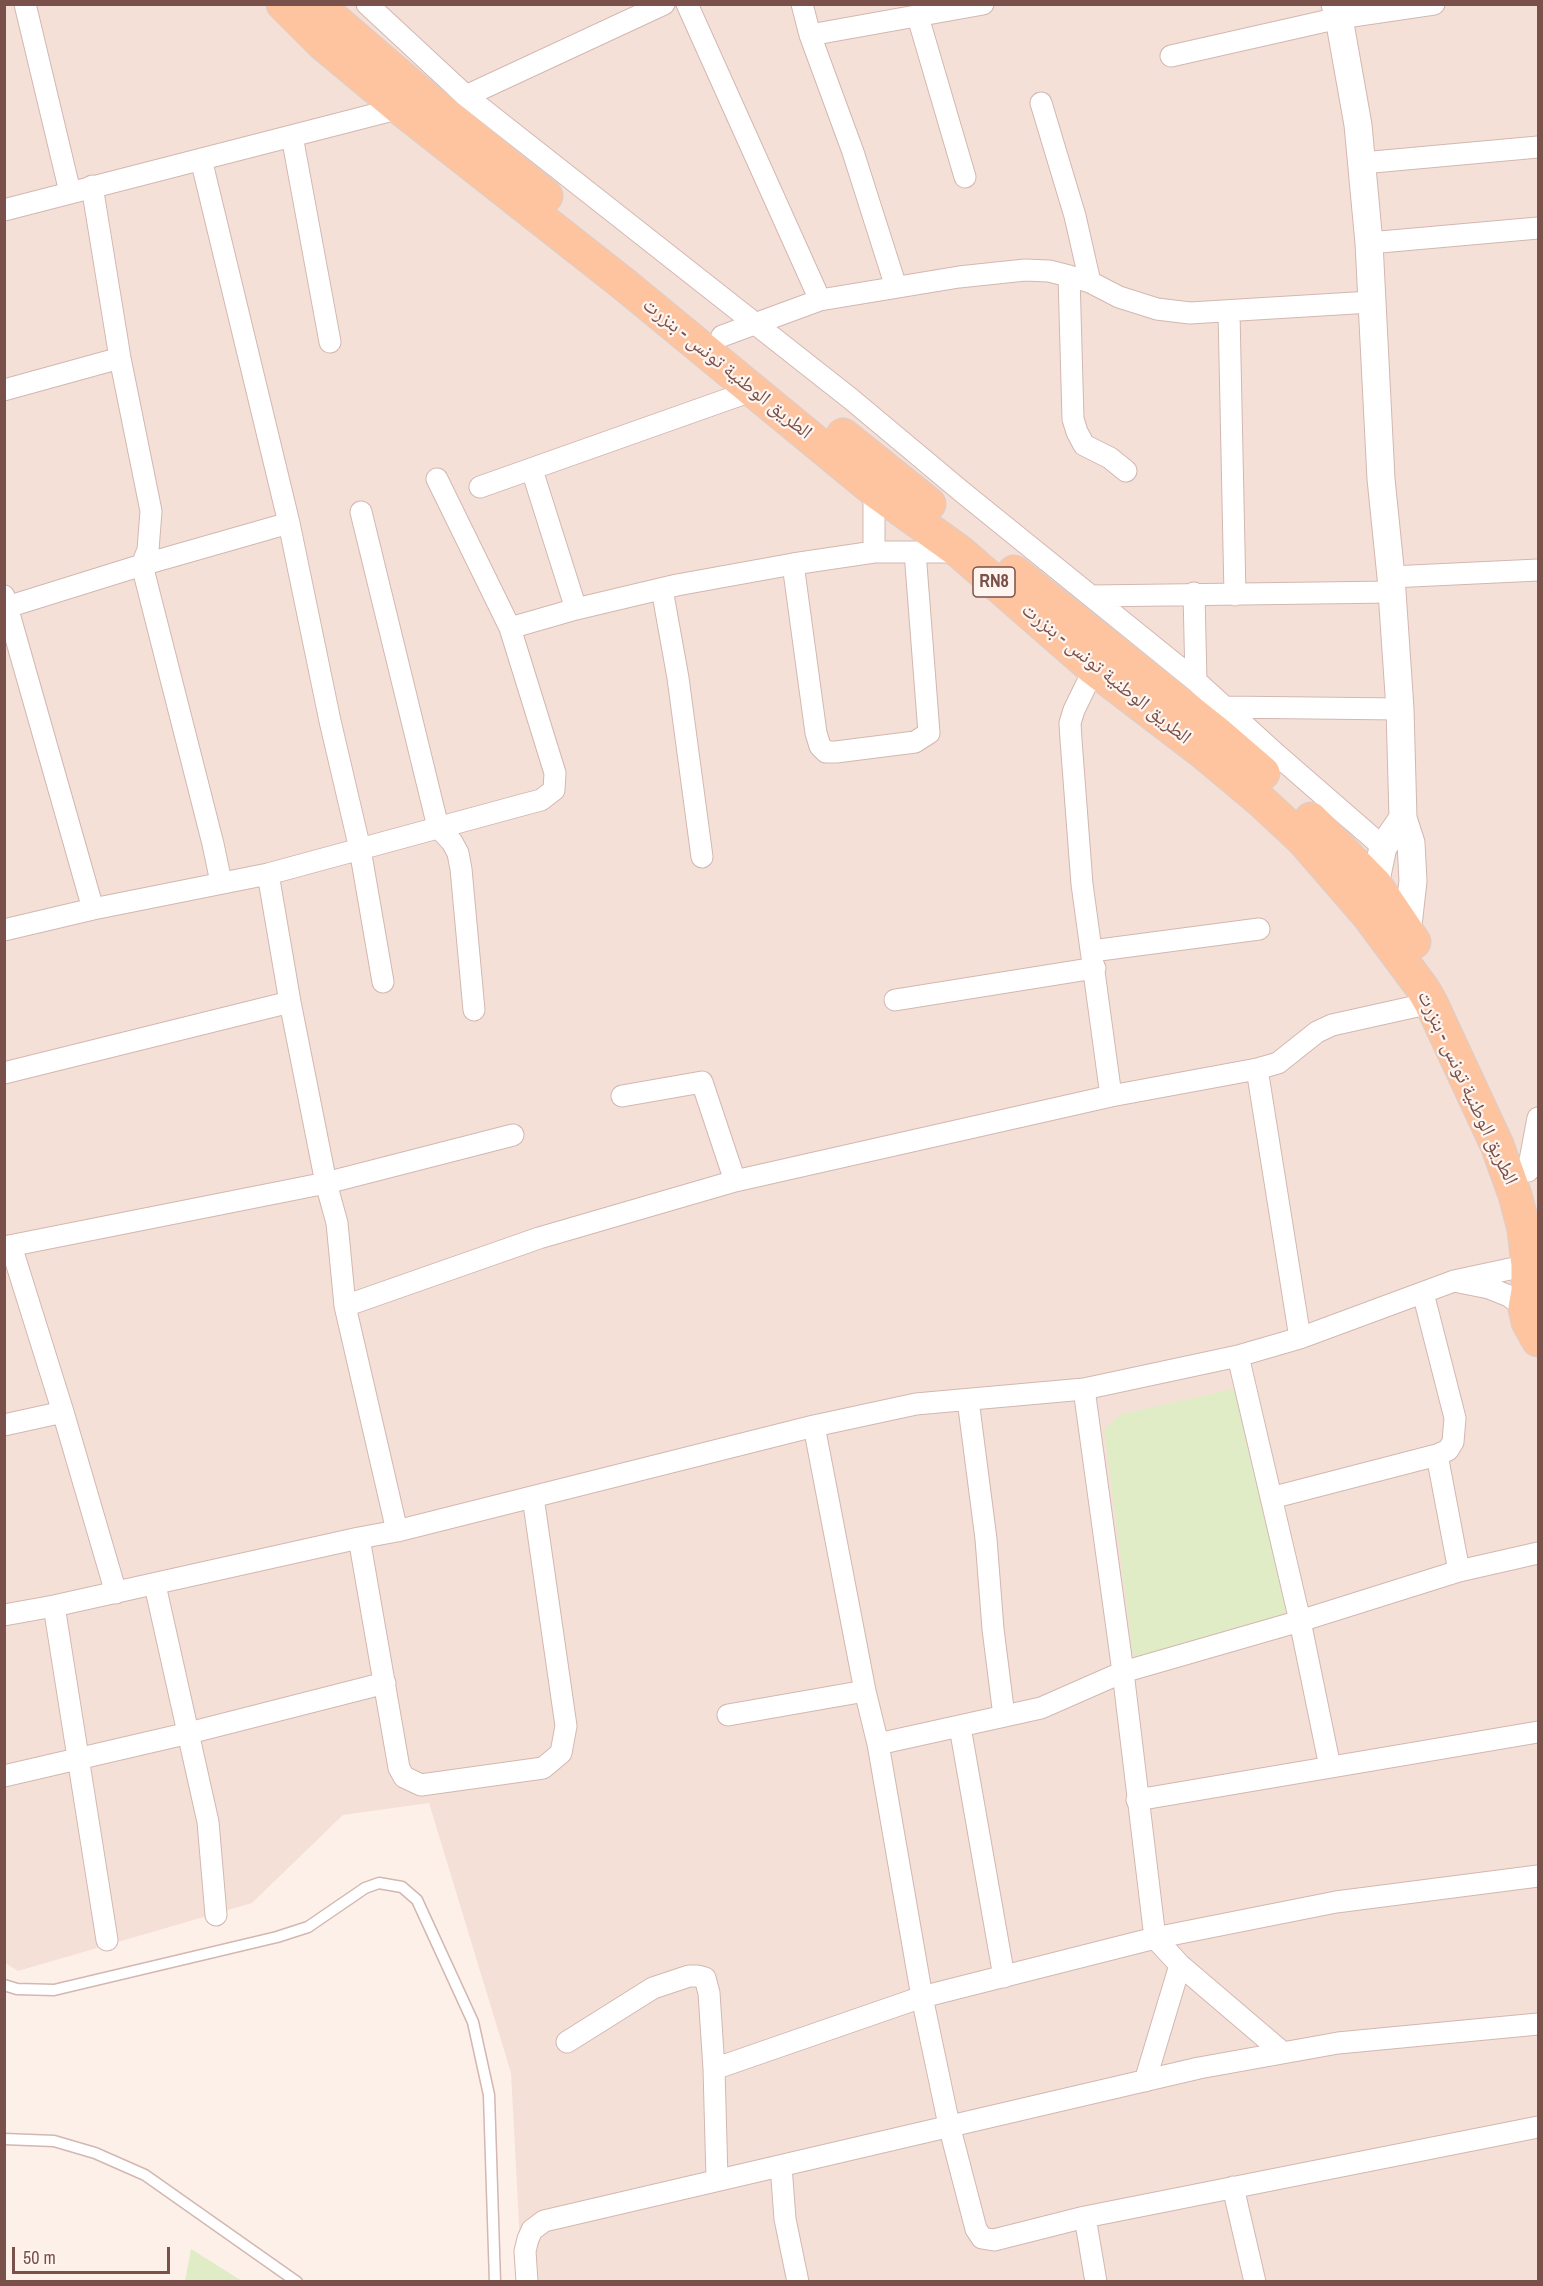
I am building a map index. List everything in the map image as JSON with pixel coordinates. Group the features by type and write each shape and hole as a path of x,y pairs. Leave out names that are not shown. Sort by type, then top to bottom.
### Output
{"main road":[{"name":"الطريق الوطنية تونس - بنزرت","path":"283,4 322,43 414,105 722,336 828,437 874,490 960,552 1094,669 1204,753 1259,799 1372,899"},
{"name":"الطريق الوطنية تونس - بنزرت","path":"316,4 414,105 625,285 754,390 828,437 1219,735 1279,787 1372,899 1406,947 1454,1007 1504,1108 1533,1182"},
{"name":"الطريق الوطنية تونس - بنزرت","path":"1406,947 1497,1145 1515,1195 1524,1229 1534,1302"}],"street":[{"path":"25,4 70,192"},
{"path":"367,4 466,96 755,323 1196,681 1383,847"},
{"path":"466,96 664,4"},
{"path":"687,4 820,300"},
{"path":"802,4 810,34 853,152 896,287"},
{"path":"810,34 983,4"},
{"path":"1171,56 1337,11 1434,4"},
{"path":"1337,11 1356,109 1369,243 1381,478 1400,709 1403,818 1411,843 1413,881 1406,947"},
{"path":"918,17 965,177"},
{"path":"1041,103 1075,216 1090,282"},
{"path":"4,210 414,105"},
{"path":"292,136 330,342"},
{"path":"1362,162 1539,147"},
{"path":"201,159 289,523 330,721 360,849 383,982"},
{"path":"92,186 120,358 151,511 148,550 142,565 221,882"},
{"path":"1369,243 1539,228"},
{"path":"722,336 820,300 959,277 1025,270 1049,271 1070,276 1090,282 1119,297 1157,309 1190,313 1371,302"},
{"path":"1070,276 1073,419 1084,445 1110,458 1126,471"},
{"path":"1228,312 1235,595"},
{"path":"4,390 120,358"},
{"path":"480,487 754,390"},
{"path":"532,470 576,609"},
{"path":"4,930 93,909 268,874 541,800 554,790 555,773 510,628 437,479"},
{"path":"874,490 874,552"},
{"path":"361,512 438,827 452,842 461,869 474,1010"},
{"path":"93,909 6,603 289,523"},
{"path":"510,628 576,609 662,589 793,564 874,552 960,552"},
{"path":"793,564 816,733 820,746 826,752 836,752 915,742 929,733 915,552"},
{"path":"1092,596 1194,593 1235,595 1391,585 1539,570"},
{"path":"662,589 678,678 702,857"},
{"path":"1194,593 1196,681"},
{"path":"1094,669 1070,723 1082,884 1111,1096"},
{"path":"1224,707 1400,709"},
{"path":"1372,899 1383,847 1403,818"},
{"path":"268,874 290,1002 326,1184 337,1222 345,1306 397,1531"},
{"path":"895,999 1259,929"},
{"path":"4,1072 290,1002"},
{"path":"345,1306 539,1238 735,1181 1111,1096 1257,1069 1278,1063 1317,1032 1332,1025 1431,1003"},
{"path":"1257,1069 1300,1338"},
{"path":"622,1096 702,1082 735,1181"},
{"path":"1533,1182 1539,1118"},
{"path":"116,1593 63,1412 8,1246 326,1184 513,1135"},
{"path":"1454,1281 1534,1302"},
{"path":"4,1615 155,1585 397,1531 814,1426 916,1404 1084,1389 1238,1356 1300,1338 1454,1281 1489,1288 1534,1302"},
{"path":"1271,1498 1437,1455 1448,1450 1454,1442 1456,1426 1423,1293"},
{"path":"1238,1356 1300,1621 1330,1767"},
{"path":"1084,1389 1123,1672 1155,1938 1180,1965 1215,1992 1282,2052"},
{"path":"968,1400 986,1539 993,1629 1004,1716"},
{"path":"4,1425 63,1412"},
{"path":"814,1426 865,1691 878,1744 922,1997 949,2126 976,2229 982,2238 994,2240 1085,2217 1539,2127"},
{"path":"1437,1455 1459,1571"},
{"path":"359,1538 399,1768 404,1777 421,1785 543,1768 561,1753 566,1726 533,1497"},
{"path":"878,1744 1041,1708 1123,1672 1300,1621 1459,1571 1539,1553"},
{"path":"155,1585 208,1822 216,1915"},
{"path":"54,1606 107,1940"},
{"path":"4,1776 189,1733 385,1683"},
{"path":"728,1715 865,1691"},
{"path":"960,1727 1004,1977"},
{"path":"1137,1800 1539,1732"},
{"path":"714,2069 922,1997 1155,1938 1336,1902 1539,1876"},
{"path":"1145,2081 1180,1965"},
{"path":"567,2042 653,1988 678,1979 698,1976 705,1978 714,2069 717,2179"},
{"path":"527,2282 525,2251 528,2239 532,2230 544,2221 717,2179 1282,2052 1338,2043 1539,2024"},
{"path":"781,2166 785,2219 798,2282"},
{"path":"1233,2187 1255,2282"},
{"path":"1085,2217 1096,2282"}],"lane":[{"path":"4,1985 17,1989 54,1990 277,1937 308,1928 365,1888 379,1883 402,1887 417,1900 473,2022 489,2095 495,2282"},
{"path":"4,2139 54,2141 95,2152 145,2175 297,2282"}],"shaded area":[{"path":"4,5 1538,5 1538,2281 522,2281 511,2073 429,1803 343,1815 252,1903 18,1971 5,1963"}],"green space":[{"path":"1245,1386 1291,1618 1141,1661 1133,1654 1104,1429 1122,1414"},
{"path":"191,2249 242,2281 185,2281"}]}
